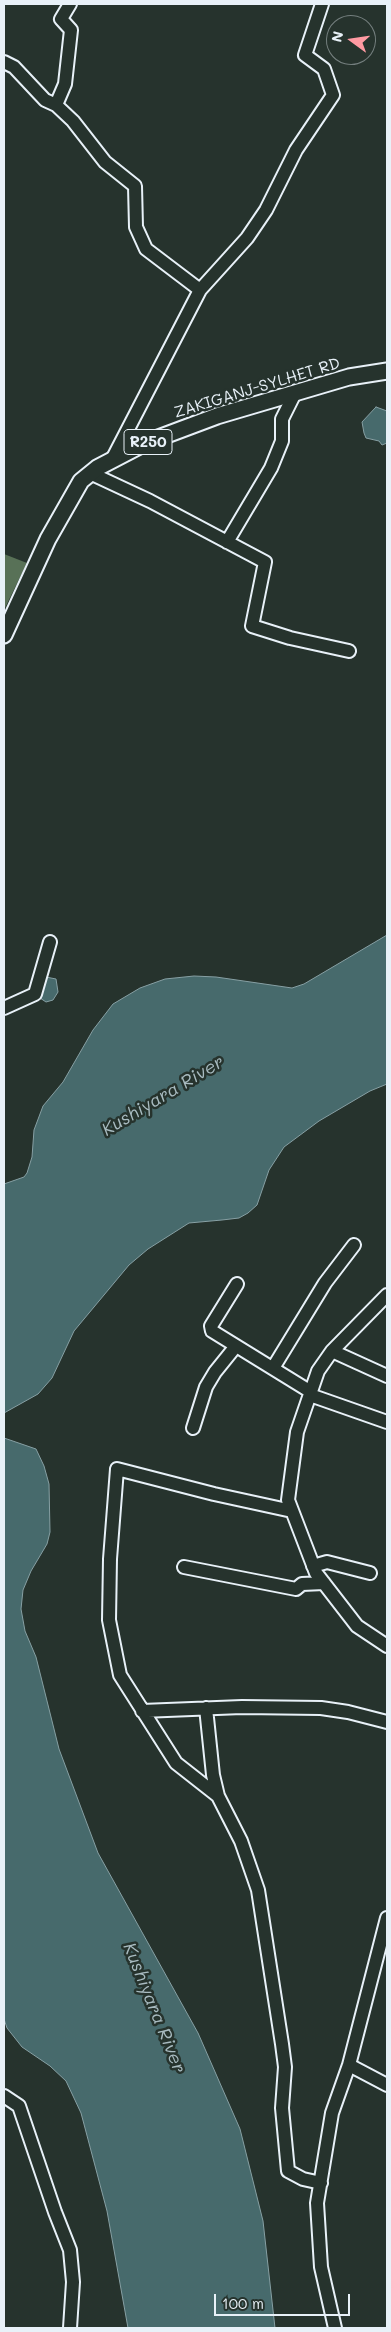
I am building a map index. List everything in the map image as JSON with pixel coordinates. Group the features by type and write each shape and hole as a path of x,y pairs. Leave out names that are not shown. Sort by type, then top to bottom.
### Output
{"main road":[{"name":"ZAKIGANJ-SYLHET RD","path":"4,635 48,539 81,481 90,473 113,458 145,443 217,416 349,377 387,371"}],"street":[{"path":"56,104 65,84 71,30 61,19 70,4"},
{"path":"113,458 200,290 246,238 266,210 296,150 333,95 324,69 305,55 322,4"},
{"path":"4,62 14,67 45,100 56,104 73,121 106,162 135,186 136,227 146,249 200,290"},
{"path":"227,542 271,468 282,441 282,419 295,393"},
{"path":"90,473 150,501 265,562 252,626 290,638 349,651"},
{"path":"4,1008 35,994 50,942"},
{"path":"273,1368 325,1283 354,1245"},
{"path":"237,1284 211,1326 218,1336 273,1368 310,1393 387,1422"},
{"path":"387,1295 332,1352 318,1371 297,1432 288,1500 313,1566 324,1583 356,1626 387,1646"},
{"path":"193,1428 206,1387 215,1372 236,1346"},
{"path":"332,1352 387,1376"},
{"path":"218,1796 176,1763 120,1675 109,1620 110,1559 117,1469 214,1494 292,1511"},
{"path":"313,1566 327,1562 370,1573"},
{"path":"184,1567 296,1588 302,1584 324,1583"},
{"path":"142,1711 206,1708 321,1708 348,1712 387,1722"},
{"path":"206,1708 213,1775 218,1796 241,1841 258,1890 285,2067 282,2108 288,2171 303,2179 321,2183"},
{"path":"335,2328 321,2267 317,2204 332,2113 349,2065 387,1918"},
{"path":"349,2065 387,2085"},
{"path":"4,2096 19,2106 70,2250 74,2282 70,2328"}],"green space":[{"path":"4,554 27,563 4,610"}],"water":[{"path":"376,407 387,411 387,443 382,445 379,441 366,438 362,422"},
{"name":"Kushiyara River","path":"387,935 387,1084 370,1091 319,1121 284,1147 269,1170 257,1205 248,1213 239,1218 189,1223 148,1249 129,1265 74,1331 52,1378 38,1394 4,1413 4,1184 24,1177 27,1173 32,1157 34,1130 43,1106 63,1082 93,1030 113,1004 140,988 165,979 194,976 216,977 292,988 304,984"},
{"path":"46,977 56,979 58,992 53,1000 46,1002 40,998"},
{"name":"Kushiyara River","path":"4,1438 36,1449 44,1466 49,1484 50,1532 47,1544 31,1571 23,1590 21,1609 25,1631 36,1657 59,1749 98,1853 198,2033 240,2129 263,2221 275,2328 128,2328 107,2211 81,2113 66,2081 50,2066 22,2047 7,2028 4,2019"}]}
